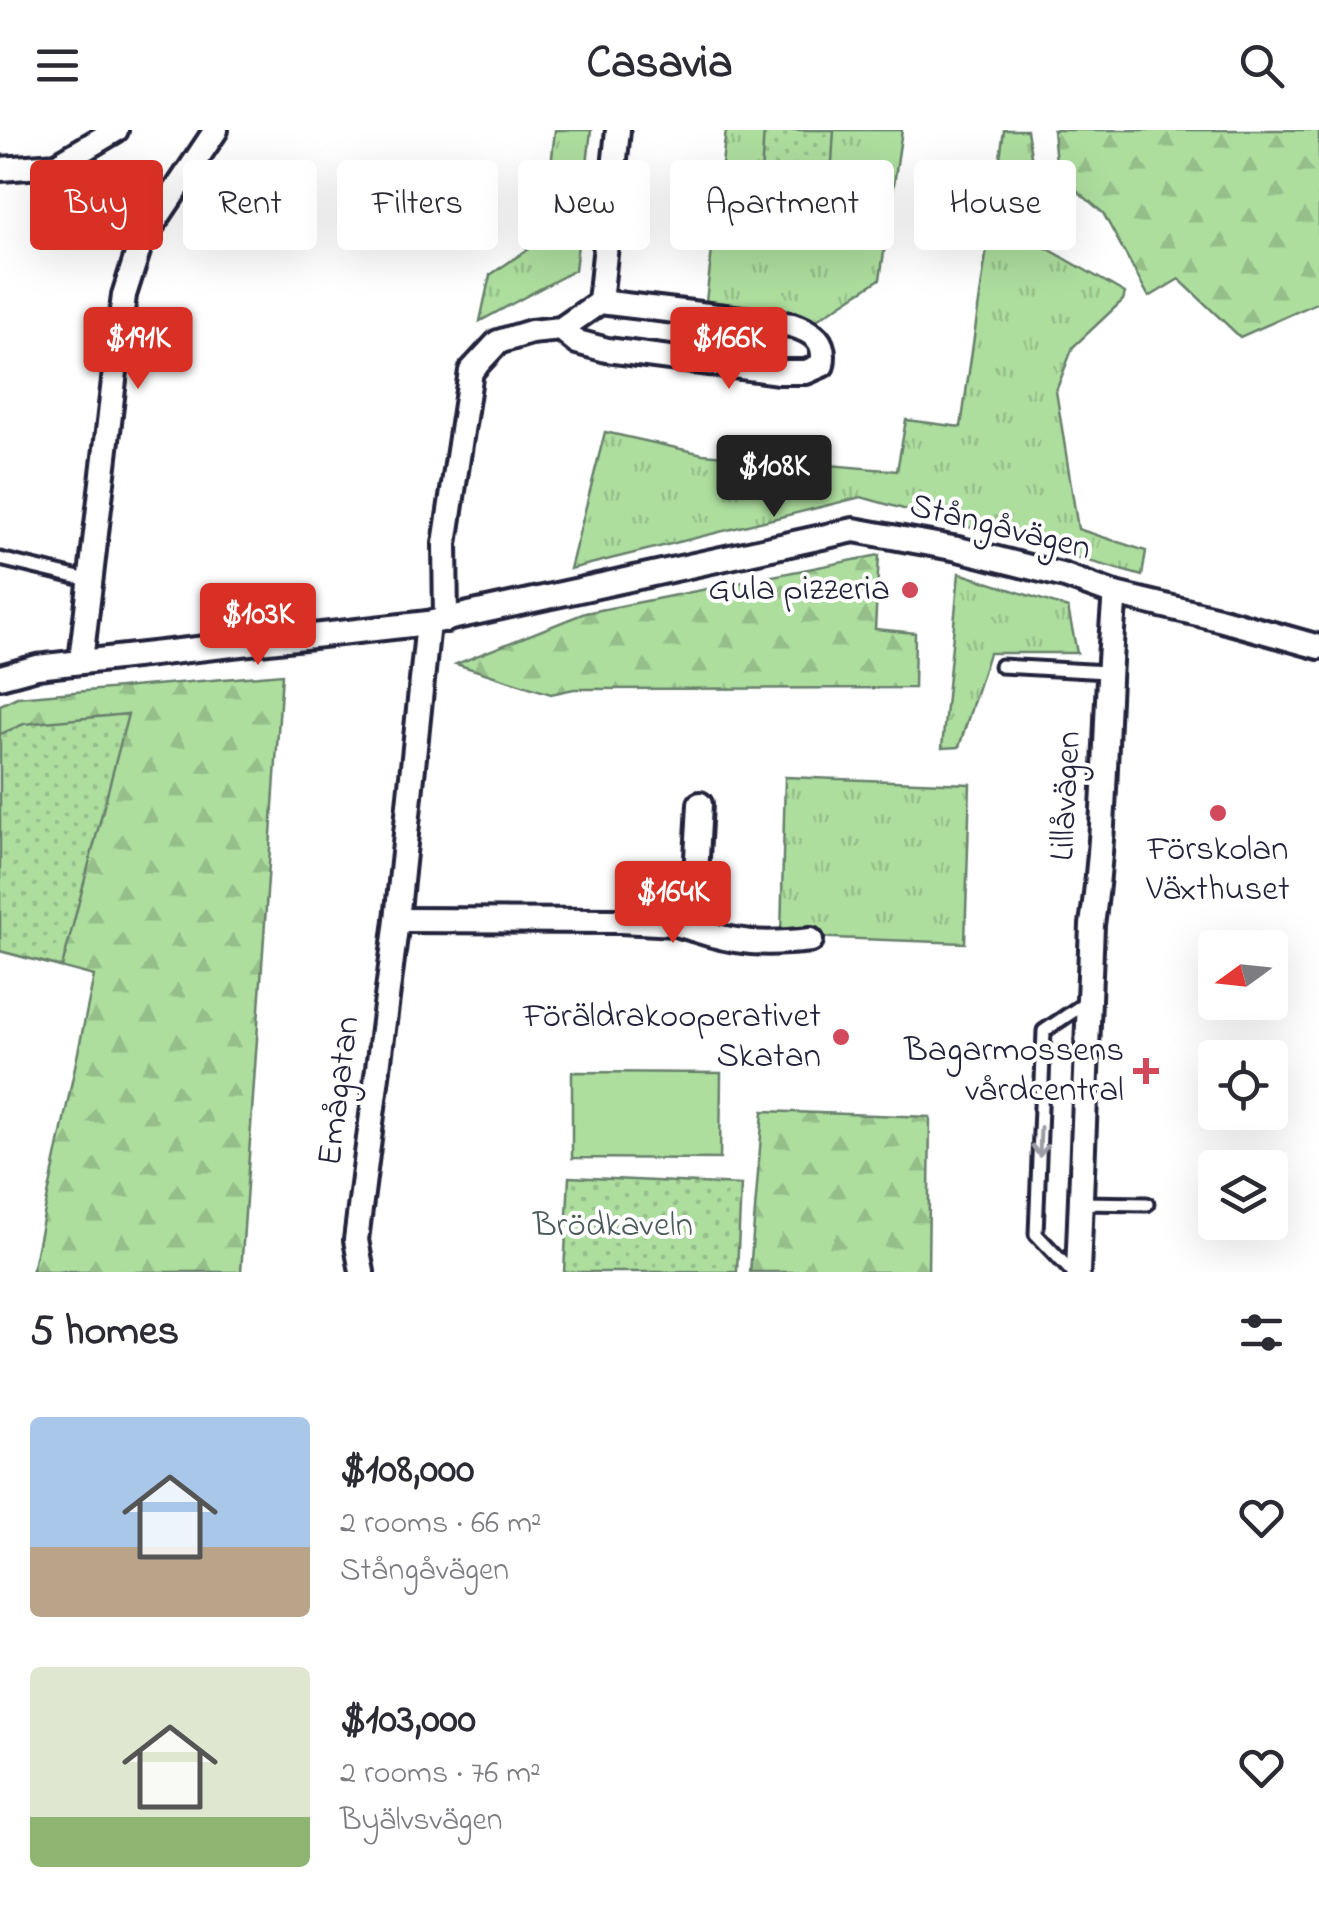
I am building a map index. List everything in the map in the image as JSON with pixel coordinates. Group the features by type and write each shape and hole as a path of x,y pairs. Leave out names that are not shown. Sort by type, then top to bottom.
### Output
{"street":[{"path":"0,169 57,165 116,130"},
{"path":"82,661 88,580 124,295 141,242 216,130"},
{"path":"600,302 618,130"},
{"path":"600,302 792,325 813,332 822,343 822,365 806,372 779,372 608,350 578,342 561,328 600,302"},
{"name":"Emågatan","path":"362,1272 356,1240 444,544 472,372 498,342 561,328"},
{"name":"Stångåvägen","path":"0,676 82,661 437,622 854,530 958,549 1319,647"},
{"name":"Lillåvägen","path":"1075,1272 1090,963 1100,870 1107,672 1115,594"},
{"path":"693,929 700,804"},
{"path":"397,920 676,924 732,942 811,940"}],"lane":[{"path":"0,559 88,580"},
{"path":"1001,666 1107,672"},
{"name":"Lillåvägen","path":"1075,1272 1036,1234 1044,1031 1090,1000"},
{"path":"1080,1203 1147,1204"}],"green space":[{"path":"555,130 591,130 588,160 552,160"},
{"path":"726,130 902,130 894,184 894,160 722,160"},
{"path":"764,130 834,130 832,160 762,160"},
{"path":"1004,130 1027,130 1032,160 1000,160"},
{"path":"1053,130 1319,130 1319,302 1240,337 1179,279 1149,297 1103,213 1076,190 1076,160 1056,160"},
{"path":"527,250 577,250 575,270 480,321 490,275"},
{"path":"712,250 884,250 880,279 815,321 705,310"},
{"path":"987,250 1050,250 1125,293 1123,300 1073,347 1056,391 1078,529 1146,551 1142,576 861,497 570,569 605,432 703,454 897,471 906,420 961,427"},
{"path":"879,555 875,629 915,633 914,688 574,689 551,694 456,664 585,613"},
{"path":"959,573 1068,608 1077,653 989,653 959,747 942,748"},
{"path":"282,674 241,1272 32,1272 94,976 0,951 0,705 17,697"},
{"path":"128,714 62,967 0,951 0,734 24,724"},
{"path":"785,777 970,784 965,943 781,936"},
{"path":"572,1072 721,1073 720,1159 572,1158"},
{"path":"763,1111 930,1117 928,1272 750,1272"},
{"name":"Brödkaveln","path":"569,1177 741,1185 737,1272 564,1272"}],"place":[{"name":"Gula pizzeria","path":"910,590"},
{"name":"Förskolan Växthuset","path":"1218,813"},
{"name":"Föräldrakooperativet Skatan","path":"841,1037"},
{"name":"Bagarmossens vårdcentral","path":"1146,1071"}]}
